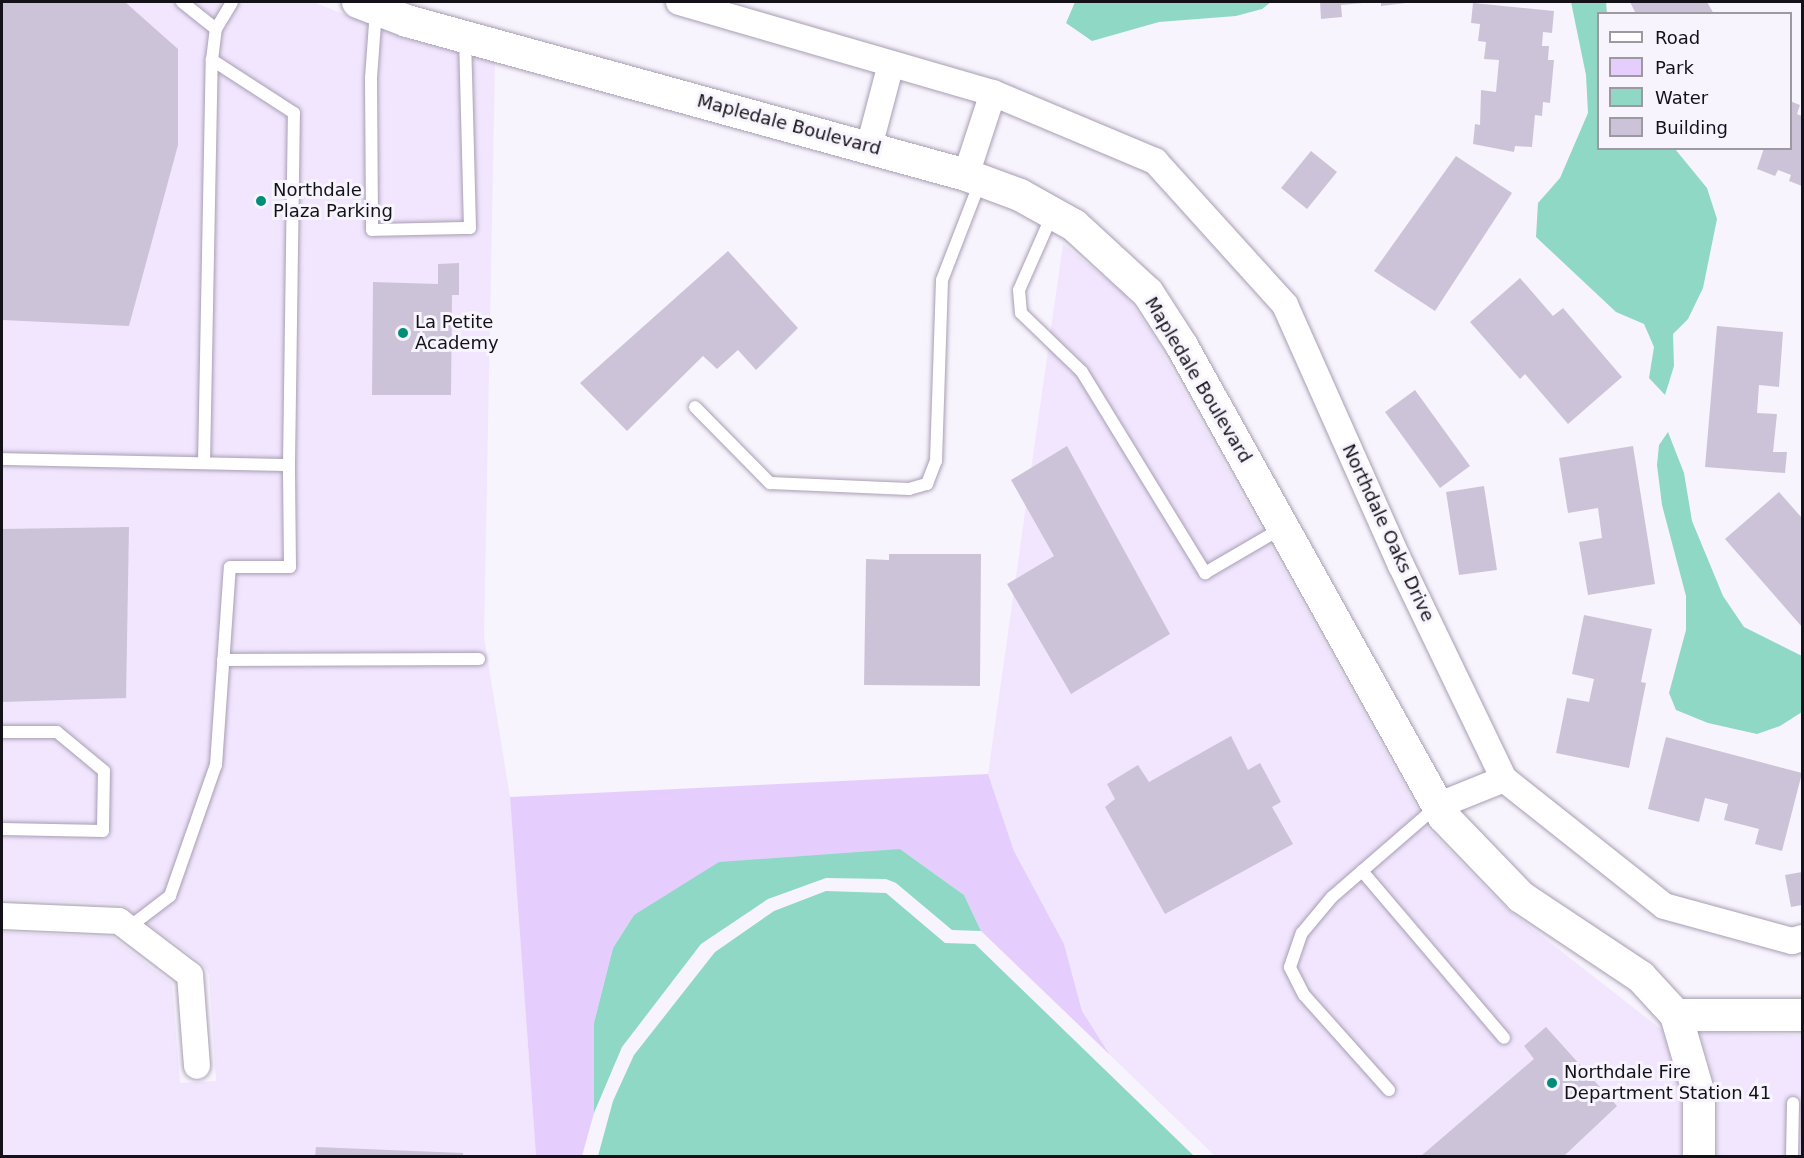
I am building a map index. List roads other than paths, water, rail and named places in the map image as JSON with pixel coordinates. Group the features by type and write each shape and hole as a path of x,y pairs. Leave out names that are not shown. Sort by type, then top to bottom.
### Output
{"street":[{"name":"Northdale Oaks Drive","path":"679,2 993,93 1155,161 1285,305 1401,565 1504,779 1664,906 1792,941 1803,938"},
{"name":"Mapledale Boulevard","path":"367,5 465,37 869,147 973,178 1053,213 1074,225 1148,293 1182,346 1437,806 1521,897 1641,976 1676,1015 1700,1094 1699,1156"},
{"path":"869,147 891,64"},
{"path":"973,178 993,93"},
{"path":"1437,806 1504,779"},
{"path":"2,916 119,921 190,975 197,1066"},
{"path":"1676,1015 1803,1015"}],"lane":[{"path":"182,2 216,29"},
{"path":"204,463 212,60 216,29 232,2"},
{"path":"367,5 371,78 372,230 470,228 465,37"},
{"path":"128,928 170,896 216,765 230,567 290,567 289,465 294,113 212,60"},
{"path":"695,407 770,483 909,489 927,484 936,461 942,280 973,178"},
{"path":"1053,213 1019,290 1021,313 1082,372 1205,573 1282,527"},
{"path":"2,459 289,465"},
{"path":"223,660 479,659"},
{"path":"2,732 57,732 104,771 103,831 2,829"},
{"path":"1389,1090 1304,995 1290,967 1302,933 1332,897 1437,806"},
{"path":"1362,870 1504,1038"},
{"path":"1792,1156 1793,1102"}],"water":[{"path":"1075,2 1271,2 1262,9 1236,16 1159,22 1092,41 1066,23"},
{"path":"1571,2 1606,2 1607,12 1597,12 1597,150 1676,150 1707,188 1717,219 1703,288 1688,319 1673,334 1674,366 1665,395 1649,378 1654,347 1644,324 1616,312 1536,237 1538,203 1560,178 1588,113 1586,75"},
{"path":"1668,432 1684,473 1692,521 1723,596 1744,627 1802,656 1802,712 1780,726 1757,734 1708,723 1676,710 1669,693 1686,630 1686,596 1662,505 1657,465 1659,445"},
{"path":"900,849 964,895 981,931 952,930 896,883 886,879 826,878 768,899 701,944 622,1047 594,1113 594,1023 613,948 634,915 719,862"},
{"path":"826,891 886,893 945,943 975,944 1194,1156 598,1156 613,1101 634,1055 715,952 774,911"}],"place":[{"name":"Northdale Plaza Parking","path":"261,201"},
{"name":"La Petite Academy","path":"403,333"},
{"name":"Northdale Fire Department Station 41","path":"1552,1083"}]}
